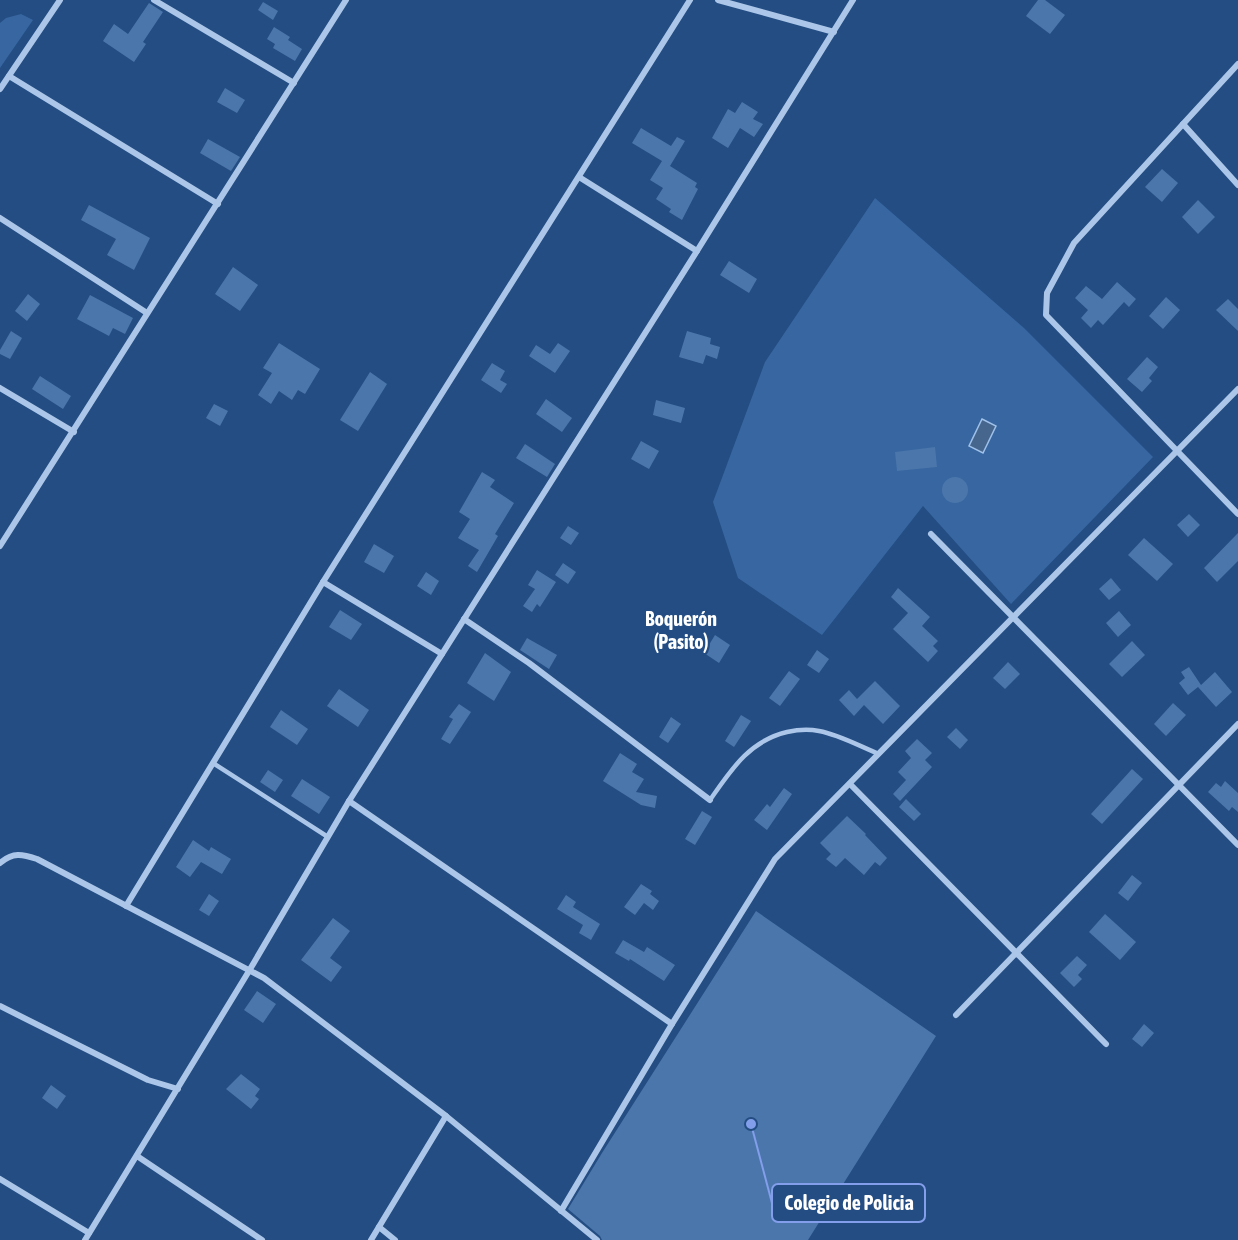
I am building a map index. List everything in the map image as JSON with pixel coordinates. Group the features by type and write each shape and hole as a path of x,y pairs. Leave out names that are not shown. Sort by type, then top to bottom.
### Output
{"street":[{"path":"0,89 60,0"},
{"path":"154,0 294,83"},
{"path":"0,546 346,0"},
{"path":"126,906 323,582 690,0"},
{"path":"717,0 834,32"},
{"path":"85,1240 249,971 349,801 853,0"},
{"path":"1238,64 1074,243 1047,293 1046,315 1238,514"},
{"path":"9,76 218,204"},
{"path":"1183,124 1238,185"},
{"path":"579,177 697,251"},
{"path":"0,218 147,313"},
{"path":"0,388 74,432"},
{"path":"561,1210 672,1024 775,859 1238,389"},
{"path":"930,534 1238,845"},
{"path":"323,582 442,654"},
{"path":"464,619 529,663 710,800"},
{"path":"956,1015 1238,724"},
{"path":"850,784 1106,1044"},
{"path":"349,801 672,1024"},
{"path":"0,863 9,855 22,854 37,860 264,978 446,1116 597,1240"},
{"path":"0,1006 148,1080 178,1089"},
{"path":"371,1240 446,1116"},
{"path":"137,1156 262,1240"},
{"path":"0,1179 89,1233"},
{"path":"379,1227 395,1240"}],"lane":[{"path":"710,800 733,767 751,748 772,736 793,731 816,730 879,754"},
{"path":"213,763 328,837"}],"shaded area":[{"path":"21,14 33,20 0,68 0,23 6,18"},
{"path":"875,198 1024,328 1153,457 1011,604 923,506 822,635 738,578 713,502 765,362"},
{"path":"982,419 996,426 983,453 969,446"}],"building":[{"path":"1038,0 1045,0 1065,15 1050,34 1026,16"},
{"path":"263,2 278,11 273,20 258,10"},
{"path":"149,3 163,12 143,42 146,44 134,62 103,41 114,24 128,34"},
{"path":"274,27 290,37 288,40 302,49 295,61 273,48 275,44 267,39"},
{"path":"225,88 245,100 237,113 217,102"},
{"path":"742,102 758,112 753,119 763,124 754,137 740,128 728,148 712,138 728,109 735,113"},
{"path":"641,128 671,146 677,137 685,141 670,166 697,183 695,187 698,189 682,220 669,212 671,209 656,199 663,188 650,180 662,161 632,143"},
{"path":"208,139 240,157 231,171 200,153"},
{"path":"1162,169 1178,183 1162,202 1145,187"},
{"path":"1198,200 1215,217 1198,234 1182,217"},
{"path":"89,205 150,238 134,270 107,255 116,239 81,220"},
{"path":"729,261 757,279 749,293 720,275"},
{"path":"233,267 258,285 240,311 215,294"},
{"path":"1117,282 1136,299 1129,307 1124,302 1103,325 1098,320 1091,328 1081,318 1088,310 1075,298 1086,286 1102,299"},
{"path":"28,294 40,304 27,321 15,311"},
{"path":"90,295 133,318 125,334 113,328 109,336 77,319"},
{"path":"1166,297 1180,310 1163,329 1149,316"},
{"path":"1228,299 1238,309 1238,331 1216,310"},
{"path":"11,331 22,338 10,359 0,354 0,350"},
{"path":"687,331 711,338 710,344 720,347 717,359 706,355 703,364 679,357"},
{"path":"279,343 320,369 305,394 298,390 292,400 279,391 271,404 258,395 272,373 263,368"},
{"path":"558,343 570,351 555,373 529,356 536,345 550,354"},
{"path":"1147,357 1158,367 1149,378 1152,381 1142,392 1127,379"},
{"path":"492,363 505,371 500,380 507,384 501,393 481,380"},
{"path":"370,372 387,384 358,431 340,420"},
{"path":"40,376 71,396 63,409 32,389"},
{"path":"546,399 572,418 562,432 536,414"},
{"path":"656,400 685,408 681,423 653,415"},
{"path":"214,404 228,411 220,426 206,418"},
{"path":"641,441 659,451 649,469 631,459"},
{"path":"525,444 555,464 547,477 516,458"},
{"path":"935,447 937,467 897,471 895,452"},
{"path":"482,472 495,480 490,487 514,503 495,534 498,536 477,572 468,566 479,550 458,538 470,519 459,512"},
{"path":"955,477 964,481 968,490 964,499 955,503 946,499 942,490 946,481"},
{"path":"1189,514 1200,525 1188,537 1177,525"},
{"path":"568,526 579,533 571,545 560,538"},
{"path":"1238,533 1238,561 1217,582 1204,568"},
{"path":"1144,538 1173,564 1157,581 1128,555"},
{"path":"374,544 394,556 384,573 364,562"},
{"path":"563,563 576,572 568,584 555,575"},
{"path":"537,570 556,582 540,607 537,604 532,612 523,606 535,589 528,585"},
{"path":"426,572 439,581 431,595 417,586"},
{"path":"1111,578 1121,590 1109,600 1099,589"},
{"path":"898,588 930,617 922,626 938,641 933,646 938,651 928,662 893,629 908,613 891,597"},
{"path":"340,610 362,624 351,640 329,627"},
{"path":"1119,611 1131,625 1118,637 1106,623"},
{"path":"715,635 730,645 719,663 704,653"},
{"path":"527,638 557,655 549,669 520,650"},
{"path":"1132,641 1145,655 1122,677 1109,664"},
{"path":"817,650 829,659 819,673 807,665"},
{"path":"485,653 511,672 494,701 467,683"},
{"path":"1008,662 1020,674 1005,689 993,678"},
{"path":"1189,667 1201,685 1215,672 1232,692 1216,707 1198,687 1188,695 1179,683 1185,678 1181,672"},
{"path":"789,671 800,679 780,706 769,698"},
{"path":"875,681 900,706 883,724 864,705 854,716 839,700 849,690 857,699"},
{"path":"339,689 369,710 358,727 327,706"},
{"path":"1173,703 1186,715 1166,736 1154,724"},
{"path":"459,704 471,712 450,744 441,739 453,719 449,717"},
{"path":"281,710 308,729 297,745 270,727"},
{"path":"741,715 751,721 734,747 725,741"},
{"path":"671,717 681,724 668,743 659,737"},
{"path":"956,728 968,740 960,749 947,737"},
{"path":"917,739 932,753 925,760 932,767 900,801 893,794 906,780 898,772 911,758 905,751"},
{"path":"620,753 637,764 632,772 644,779 636,792 657,796 655,808 641,805 603,781"},
{"path":"1132,769 1143,779 1102,824 1091,814"},
{"path":"268,770 283,780 275,792 260,782"},
{"path":"302,779 330,797 319,814 291,796"},
{"path":"1225,781 1238,793 1238,812 1232,807 1229,811 1208,792 1216,783 1221,787"},
{"path":"784,788 792,794 767,830 754,820 767,804 770,807"},
{"path":"906,799 921,814 914,821 899,807"},
{"path":"702,811 712,817 695,845 685,839"},
{"path":"847,816 887,858 880,866 875,862 864,875 845,858 836,867 826,859 831,854 820,843"},
{"path":"193,840 209,851 211,847 231,859 222,874 201,862 190,877 176,867"},
{"path":"1132,875 1142,883 1128,901 1118,893"},
{"path":"641,884 652,891 650,894 659,901 653,910 644,903 635,915 624,907"},
{"path":"209,894 219,901 209,916 199,910"},
{"path":"566,895 576,902 573,907 600,924 591,940 579,933 583,925 557,909"},
{"path":"756,911 936,1036 808,1240 602,1240 568,1209"},
{"path":"1105,914 1136,942 1120,960 1089,932"},
{"path":"333,918 350,931 330,958 342,967 331,982 301,960"},
{"path":"623,940 644,952 647,947 675,965 664,981 630,959 629,961 615,953"},
{"path":"1077,956 1087,965 1078,975 1082,979 1074,987 1060,973"},
{"path":"257,991 276,1004 263,1023 244,1010"},
{"path":"1144,1024 1154,1033 1142,1047 1132,1039"},
{"path":"241,1074 260,1089 255,1096 259,1099 251,1109 226,1089"},
{"path":"51,1085 66,1096 57,1109 42,1098"}],"place":[{"name":"Colegio de Policia","path":"751,1124"}],"district":[{"name":"Boquerón (Pasito)","path":"681,630"}]}
